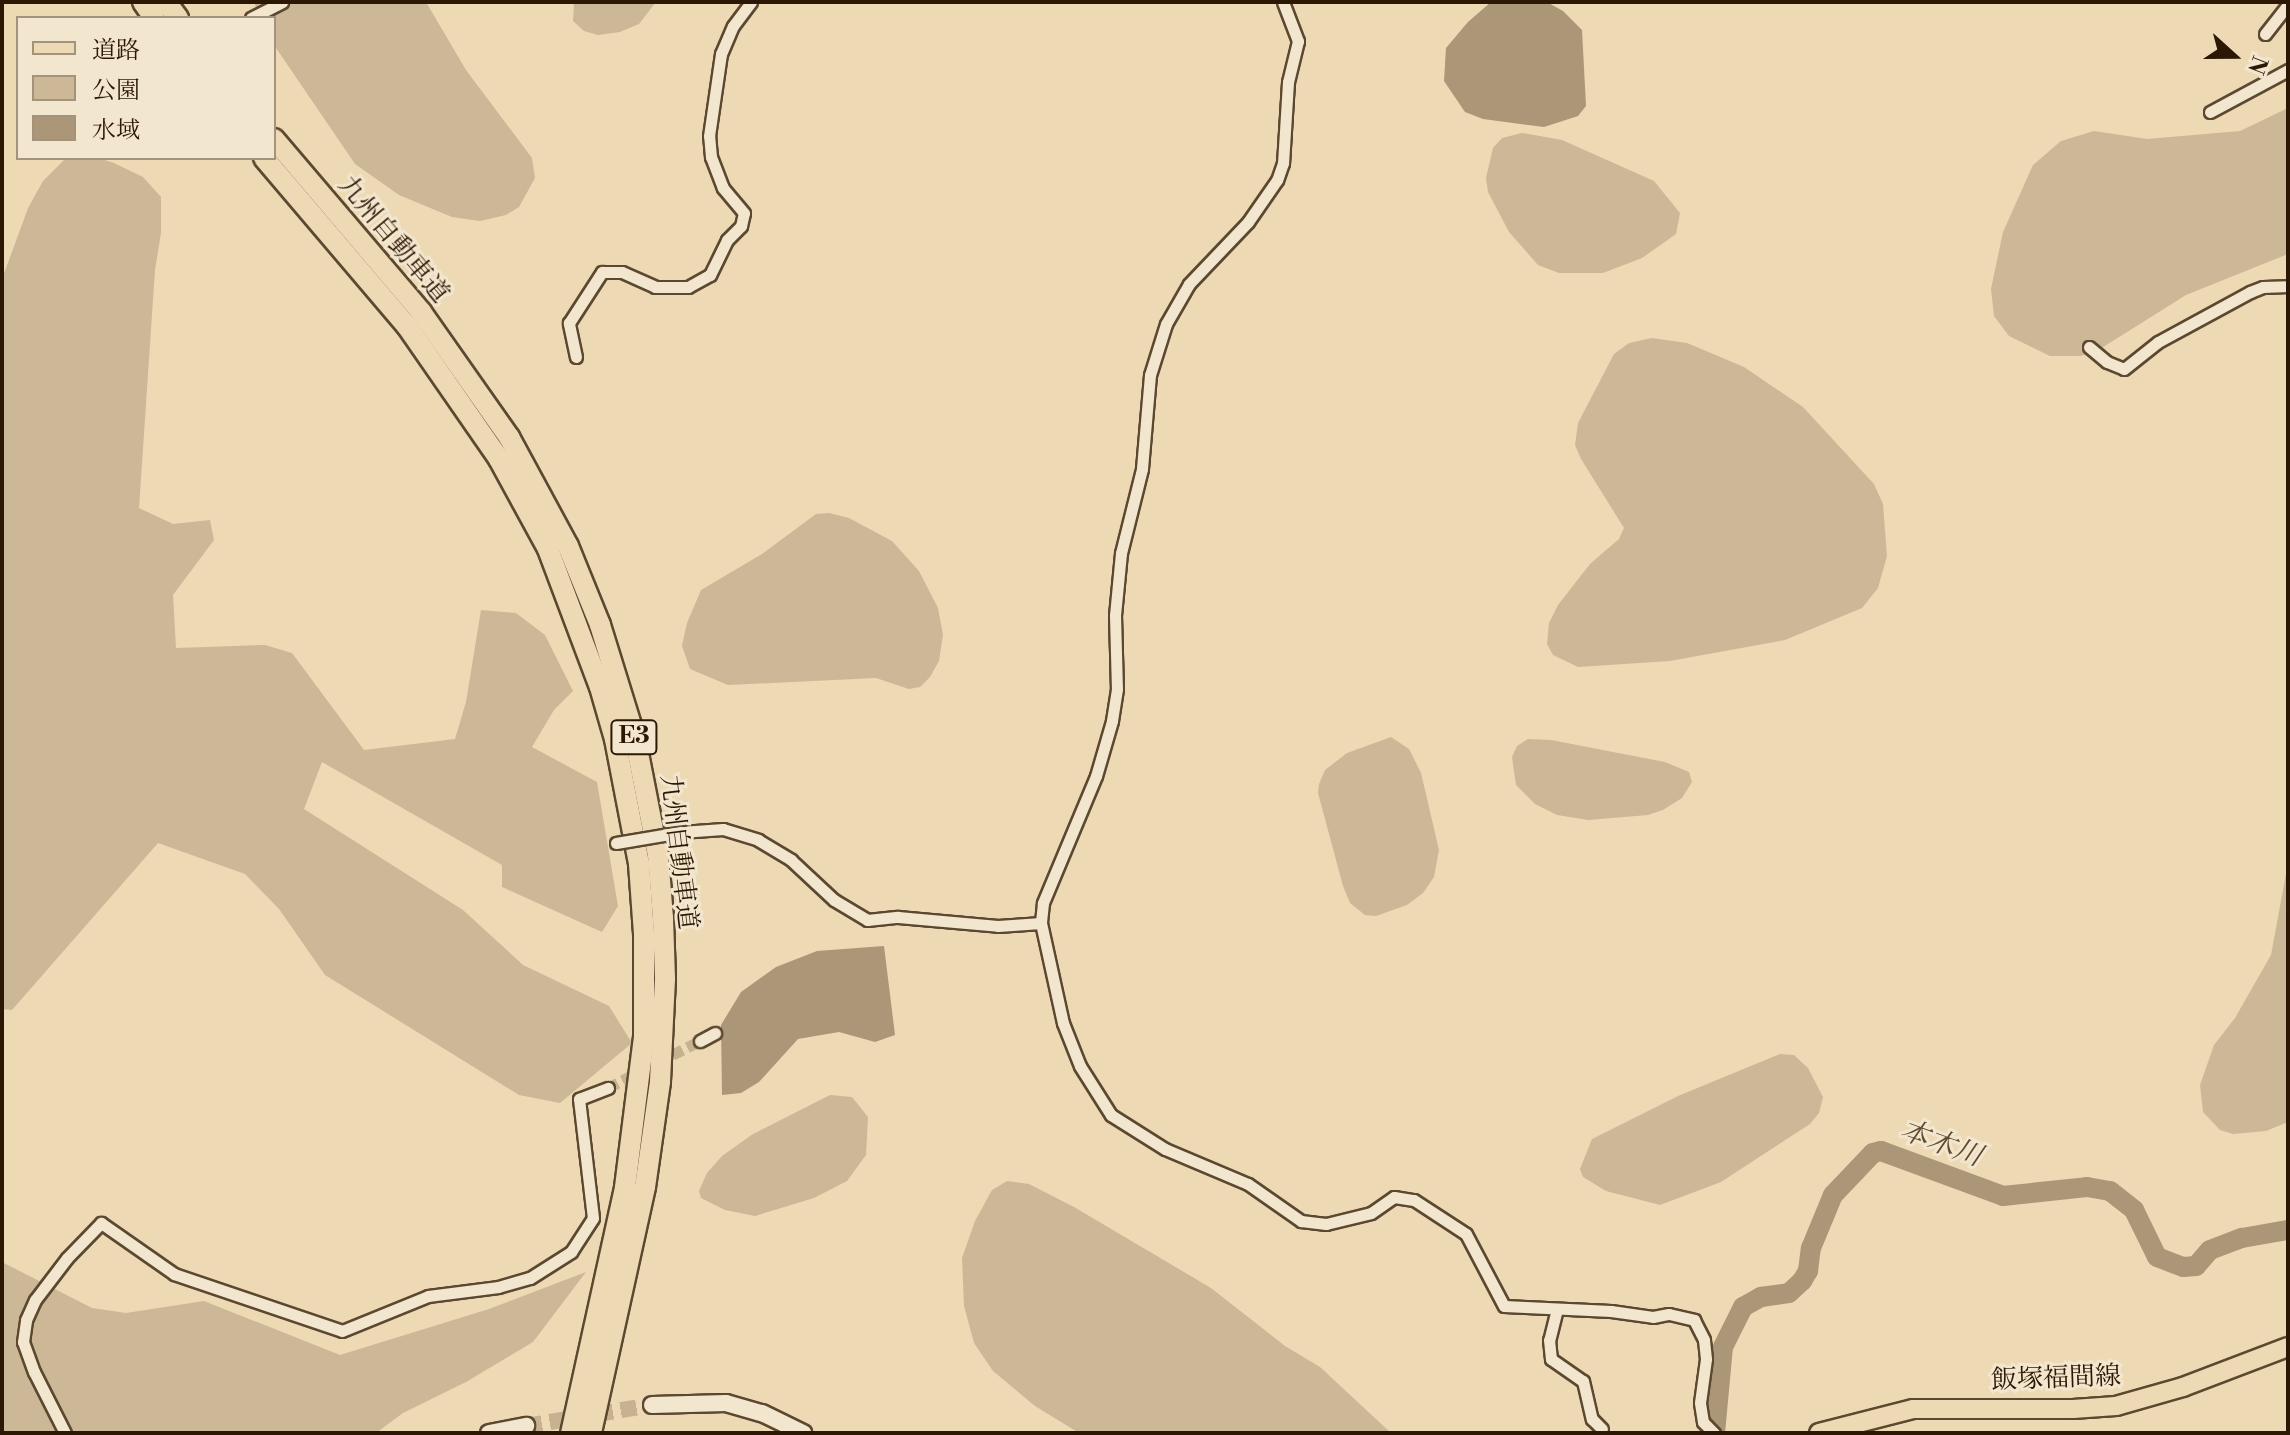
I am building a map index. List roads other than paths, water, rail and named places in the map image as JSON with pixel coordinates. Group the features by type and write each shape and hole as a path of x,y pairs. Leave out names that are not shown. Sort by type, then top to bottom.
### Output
{"highway":[{"name":"九州自動車道","path":"276,141 421,312 509,437 568,546 600,625 635,738 658,855 663,918 665,979 660,1082 645,1187 591,1433"},
{"name":"九州自動車道","path":"266,160 407,326 499,459 553,562 600,687 615,739 639,864 644,934 644,1037 625,1188 571,1433"}],"main road":[{"name":"飯塚福間線","path":"1819,1433 1913,1409 2116,1406 2183,1387 2288,1347"}],"street":[{"path":"255,16 282,2"},
{"path":"576,357 569,323 602,272 622,272 655,287 688,287 710,275 727,240 741,226 744,213 723,188 711,157 709,136 721,54 733,26 751,2"},
{"path":"1283,2 1298,41 1288,82 1283,163 1277,180 1248,222 1189,284 1166,324 1150,375 1142,469 1121,553 1115,615 1117,689 1112,721 1096,776 1043,903 1041,923 1063,1023 1080,1066 1111,1115 1165,1149 1248,1184 1301,1221 1326,1224 1371,1213 1394,1197 1414,1200 1466,1234 1504,1306 1653,1317 1669,1314 1694,1320 1704,1340 1706,1359 1700,1403 1703,1422 1714,1433"},
{"path":"2265,34 2288,5"},
{"path":"2210,112 2288,70"},
{"path":"2089,347 2107,362 2124,369 2158,342 2250,292 2263,287 2288,286"},
{"path":"616,843 681,832 723,829 758,840 791,860 834,900 867,920 898,917 998,926 1041,923"},
{"path":"700,1041 715,1033"},
{"path":"65,1433 34,1372 23,1342 26,1320 35,1300 67,1258 101,1223 174,1274 342,1331 428,1296 498,1287 530,1278 571,1252 593,1218 579,1099 608,1088"},
{"path":"1557,1309 1549,1340 1551,1359 1583,1381 1592,1419 1602,1429"},
{"path":"652,1405 726,1403 762,1413 803,1433"},
{"path":"491,1433 526,1426"}],"water":[{"path":"1491,2 1547,2 1563,11 1582,30 1586,106 1578,116 1544,127 1483,119 1465,112 1444,81 1446,48 1468,22"},
{"path":"884,946 895,1035 875,1042 839,1032 798,1039 759,1082 741,1093 722,1095 721,1025 741,992 776,967 817,951"}],"waterway":[{"name":"本木川","path":"1715,1433 1723,1347 1743,1307 1761,1297 1789,1293 1802,1281 1808,1271 1811,1248 1833,1195 1873,1153 1881,1151 2003,1196 2087,1187 2110,1191 2134,1210 2157,1257 2183,1267 2196,1266 2210,1250 2242,1238 2288,1230"}],"tunnel":[{"path":"658,1062 700,1041"},
{"path":"608,1088 642,1070"},
{"path":"526,1426 652,1405"}]}
